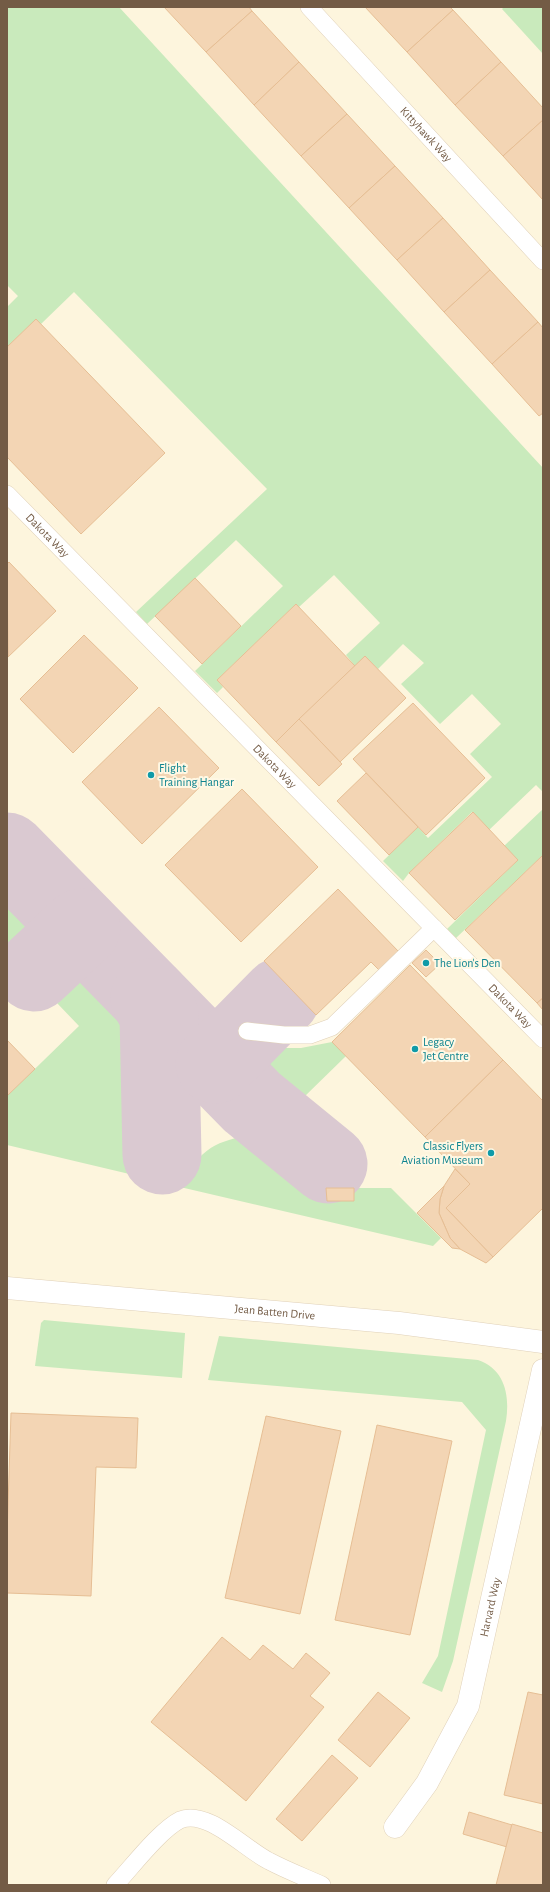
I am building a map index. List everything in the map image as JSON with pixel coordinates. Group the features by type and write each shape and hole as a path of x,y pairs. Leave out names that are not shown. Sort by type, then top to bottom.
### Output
{"street":[{"name":"Jean Batten Drive","path":"7,1288 399,1323 543,1342"},
{"name":"Harvard Way","path":"395,1827 427,1783 468,1706 543,1370"}],"lane":[{"name":"Kittyhawk Way","path":"309,7 543,261"},
{"name":"Dakota Way","path":"7,494 543,1039"},
{"path":"248,1031 284,1035 310,1034 332,1027 434,928"},
{"path":"115,1885 162,1834 179,1821 188,1818 209,1824 236,1838 267,1861 322,1885"}],"green space":[{"path":"7,7 119,7 543,468 543,792 536,785 489,830 472,812 409,873 403,881 383,861 418,827 428,838 492,777 470,754 501,724 472,694 440,724 401,684 424,663 403,644 378,669 365,656 355,666 346,655 380,623 334,575 299,607 296,604 217,680 223,687 217,693 195,671 283,586 236,540 147,624 136,612 267,489 74,292 41,324 36,319 7,347 7,307 18,296 7,285"},
{"path":"504,7 543,7 543,54 502,9"},
{"path":"543,809 543,855 456,938 447,929 518,860 504,846"},
{"path":"7,872 47,913 49,923 45,933 30,947 12,953 7,952"},
{"path":"88,961 100,965 129,994 133,1011 140,1077 143,1159 142,1177 7,1145 7,1096 79,1026 57,1003 54,989 75,966"},
{"path":"254,1041 285,1048 301,1048 332,1042 346,1056 303,1098 292,1099 274,1094 259,1082 238,1059"},
{"path":"262,1132 317,1188 326,1188 327,1201 354,1201 354,1188 391,1188 441,1238 433,1246 180,1187 196,1162 212,1147 222,1142"},
{"path":"44,1320 185,1333 182,1378 35,1366 41,1323"},
{"path":"219,1336 478,1360 487,1364 500,1377 504,1384 506,1393 506,1421 453,1661 442,1692 422,1683 438,1656 486,1430 462,1402 208,1380"}],"building":[{"path":"164,7 249,7 252,11 206,52"},
{"path":"365,7 450,7 453,10 407,52"},
{"path":"453,10 501,62 455,105 407,52"},
{"path":"252,11 299,62 254,105 206,52"},
{"path":"299,62 347,114 301,156 254,105"},
{"path":"501,62 543,108 543,120 503,156 455,105"},
{"path":"347,114 395,166 349,208 301,156"},
{"path":"543,120 543,200 503,156"},
{"path":"395,166 443,218 397,260 349,208"},
{"path":"443,218 490,270 444,312 397,260"},
{"path":"490,270 538,322 492,364 444,312"},
{"path":"36,319 165,453 81,534 7,457 7,347"},
{"path":"538,322 543,328 543,413 539,416 492,364"},
{"path":"9,562 56,611 8,657 7,564"},
{"path":"195,578 241,626 202,664 155,616"},
{"path":"296,604 355,666 276,742 217,680"},
{"path":"84,635 138,688 73,753 20,699"},
{"path":"365,656 406,698 340,762 299,719"},
{"path":"413,703 485,778 426,835 353,759"},
{"name":"Flight Training Hangar","path":"159,707 219,768 142,844 82,782"},
{"path":"299,719 342,764 319,786 276,742"},
{"path":"366,773 418,827 389,855 337,801"},
{"path":"242,789 318,867 241,942 165,865"},
{"path":"473,812 518,860 455,920 409,873"},
{"path":"543,855 543,998 537,1003 465,930"},
{"path":"338,889 399,952 380,971 371,962 316,1015 264,961"},
{"name":"The Lion's Den","path":"426,950 440,964 426,977 412,963"},
{"name":"Legacy Jet Centre","path":"410,965 503,1060 425,1137 332,1042"},
{"path":"543,998 543,1010 537,1003"},
{"path":"7,1040 35,1069 7,1096"},
{"name":"Classic Flyers Aviation Museum","path":"503,1060 543,1101 543,1208 493,1257 446,1208 470,1184 425,1137"},
{"path":"455,1169 470,1184 446,1208 493,1257 486,1263 460,1249 450,1238 439,1213 440,1199 444,1186"},
{"path":"444,1186 440,1199 439,1213 450,1238 460,1249 452,1248 417,1213"},
{"path":"326,1188 354,1188 354,1201 327,1201"},
{"path":"11,1413 138,1418 136,1468 96,1467 91,1596 7,1593 7,1536"},
{"path":"266,1416 341,1431 300,1614 225,1598"},
{"path":"377,1425 452,1441 410,1635 335,1620"},
{"path":"222,1637 250,1660 263,1645 293,1669 306,1653 330,1673 310,1696 324,1707 246,1801 151,1722"},
{"path":"378,1692 410,1718 370,1767 338,1740"},
{"path":"528,1692 543,1695 543,1804 504,1795"},
{"path":"332,1755 358,1778 302,1841 276,1819"},
{"path":"469,1812 512,1825 507,1847 463,1834"},
{"path":"512,1824 543,1833 543,1885 496,1885"}],"taxiway":[{"path":"7,852 252,1102 328,1164"},
{"path":"34,972 81,928"},
{"path":"215,1064 281,997"},
{"path":"150,998 159,1015 162,1155"}],"place":[{"name":"Flight Training Hangar","path":"151,775"},
{"name":"The Lion's Den","path":"426,963"},
{"name":"Legacy Jet Centre","path":"415,1049"},
{"name":"Classic Flyers Aviation Museum","path":"491,1153"}]}
